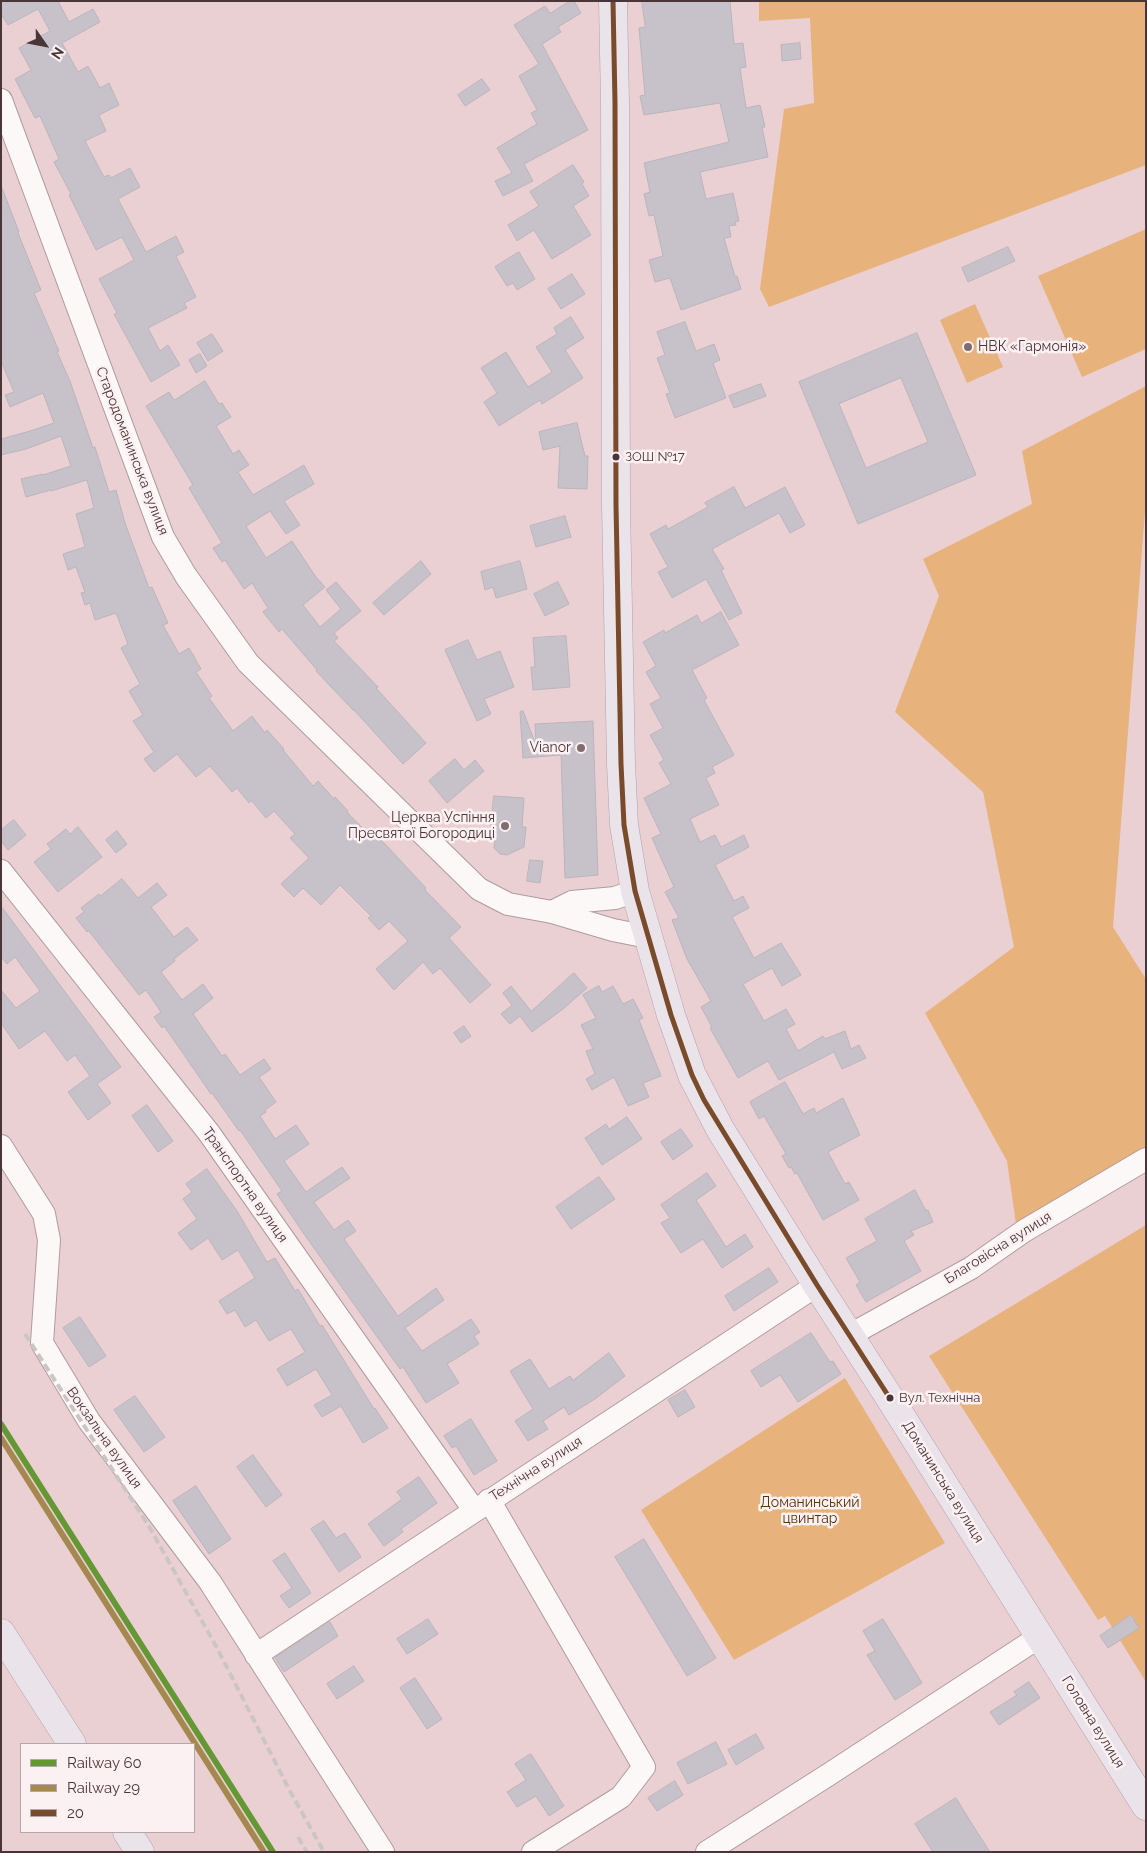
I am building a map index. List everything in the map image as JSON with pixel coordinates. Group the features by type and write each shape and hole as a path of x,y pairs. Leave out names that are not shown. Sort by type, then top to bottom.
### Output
{"main road":[{"name":"Доманинська вулиця","path":"613,1 616,103 616,495 621,764 624,825 635,891 671,1015 692,1075 720,1129 816,1285 850,1335 1039,1637"},
{"path":"1,1633 71,1743"},
{"name":"Головна вулиця","path":"1039,1637 1146,1806"},
{"path":"128,1833 140,1852"}],"street":[{"name":"Стародоманинська вулиця","path":"1,100 163,537 186,576 248,663 479,889 508,904 552,912 613,930 648,937"},
{"name":"Транспортна вулиця","path":"1,871 209,1133 482,1505 644,1767 620,1797 533,1852"},
{"path":"552,912 572,902 615,898 635,891"},
{"name":"Вокзальна вулиця","path":"1,1146 44,1214 49,1240 42,1343 89,1420 210,1582 383,1852"},
{"name":"Благовісна вулиця","path":"850,1335 971,1268 1024,1231 1146,1159"},
{"name":"Технічна вулиця","path":"256,1655 816,1285"},
{"path":"707,1852 1039,1637"}],"green space":[{"path":"759,1 1146,1 1146,165 769,307 760,289 784,109 814,103 810,18 759,21"},
{"path":"1146,229 1146,349 1082,377 1038,276"},
{"path":"975,304 1003,367 967,383 940,320"},
{"path":"1146,386 1146,498 1113,927 1146,979 1146,1153 1016,1224 1007,1161 925,1013 1014,947 983,792 895,712 939,596 923,559 1032,504 1022,451"},
{"path":"1146,1225 1146,1682 1105,1616 1098,1620 929,1356"},
{"name":"Доманинський цвинтар","path":"845,1378 945,1543 734,1660 641,1510"}],"building":[{"path":"1,1 58,1 69,22 93,9 100,22 62,43 78,72 88,66 100,88 109,83 119,105 99,115 106,131 85,141 104,177 109,175 111,178 130,168 140,187 118,199 146,252 176,236 184,252 176,256 196,297 184,303 187,308 148,328 160,351 168,345 180,365 151,382 114,314 117,313 99,279 134,260 122,237 96,250 69,195 71,194 54,162 59,159 40,116 35,118 15,79 31,70 19,48 50,31 38,9 8,25 1,14"},
{"path":"570,1 574,1 581,13 558,27 561,32 542,44 588,130 524,164 533,181 503,196 495,181 512,173 497,148 537,124 531,113 537,110 519,76 539,64 514,25 545,6 550,13"},
{"path":"642,1 730,1 734,44 743,43 746,67 740,68 746,108 760,105 765,127 762,127 768,157 700,172 706,199 733,193 739,221 735,222 736,225 729,226 731,237 724,238 735,277 737,276 741,289 681,310 670,278 655,282 649,260 663,256 654,215 649,216 644,194 650,192 644,163 729,142 720,103 644,115 640,96 645,95 639,28 645,27"},
{"path":"800,43 801,59 782,61 781,45"},
{"path":"482,79 490,90 465,106 458,95"},
{"path":"573,165 584,182 582,184 589,196 573,206 591,235 552,259 534,230 517,241 508,225 539,206 530,192"},
{"path":"2,188 41,290 34,293 59,351 57,352 70,381 93,448 95,447 109,492 116,490 125,523 149,588 152,587 168,623 163,625 179,654 189,648 201,669 196,672 212,696 209,698 233,731 252,716 265,733 267,730 284,749 313,786 318,781 370,836 373,833 386,845 426,888 425,890 461,927 449,938 491,985 470,1003 440,968 433,974 423,962 394,990 376,969 408,941 389,921 379,930 368,918 371,916 340,885 321,905 303,888 294,897 281,884 309,858 290,838 295,834 274,811 266,818 251,800 249,803 237,788 232,792 210,766 196,777 177,754 154,772 144,759 154,752 133,721 143,715 129,691 140,684 121,648 128,644 116,613 95,620 90,603 85,605 81,593 85,592 76,567 68,570 63,554 85,547 76,514 94,508 87,480 26,497 21,479 43,475 71,466 61,436 26,449 1,455 1,439 54,423 43,393 10,407 5,395 14,392 1,361"},
{"path":"1008,247 1015,261 968,282 962,268"},
{"path":"519,252 535,279 517,290 513,283 507,286 495,267"},
{"path":"572,274 585,294 561,309 548,289"},
{"path":"571,317 584,338 565,350 583,378 542,404 540,400 499,426 484,402 497,393 481,368 506,352 528,387 552,372 536,347 557,334 554,328"},
{"path":"685,322 696,351 714,344 720,360 713,363 726,398 675,418 666,394 670,393 657,358 665,355 657,332"},
{"path":"917,333 976,475 858,524 799,382","holes":["901,378 928,442 866,468 839,404"]},
{"path":"212,334 223,351 208,361 197,343"},
{"path":"200,354 207,366 196,373 189,360"},
{"path":"205,381 219,404 222,403 231,417 216,426 233,454 239,450 249,465 238,472 253,495 304,465 314,484 284,501 300,525 286,534 270,511 246,526 266,558 292,541 325,587 303,605 320,627 341,609 326,590 336,582 361,611 334,633 338,638 334,641 378,687 376,688 426,743 403,764 316,671 282,629 279,632 263,612 268,608 252,583 244,589 225,560 222,562 213,548 222,543 189,488 193,485 146,406 169,392 174,400"},
{"path":"761,384 766,396 734,408 729,396"},
{"path":"577,423 585,456 588,456 587,489 558,488 560,446 543,450 539,432"},
{"path":"734,487 745,508 785,487 805,525 790,533 779,513 712,549 724,569 721,570 742,613 729,620 706,579 672,598 658,572 668,567 650,534 666,525 668,529 708,507 705,503"},
{"path":"565,516 571,537 536,547 530,526"},
{"path":"421,561 431,574 384,615 373,603"},
{"path":"520,561 527,589 496,598 493,587 485,590 481,572"},
{"path":"558,582 569,604 545,616 534,594"},
{"path":"721,612 739,645 692,670 707,698 704,700 734,755 712,767 715,773 706,778 719,805 690,819 700,842 715,835 721,847 744,835 749,847 715,865 734,901 743,896 749,908 732,917 754,958 781,943 801,975 782,986 772,968 743,984 764,1021 786,1009 795,1024 786,1029 798,1051 823,1036 825,1039 845,1031 851,1049 859,1045 866,1058 842,1069 834,1052 779,1080 768,1061 738,1078 710,1028 712,1027 701,1007 711,1001 687,959 672,920 679,918 665,892 674,887 652,838 661,834 644,798 671,784 659,763 664,760 650,735 663,728 650,704 661,698 646,672 656,666 643,642 664,630 665,633 697,615 701,623"},
{"path":"566,636 570,687 533,690 531,667 535,667 533,638"},
{"path":"468,640 477,660 500,651 514,687 484,699 491,714 477,721 445,650"},
{"path":"523,711 536,745 535,724 593,721 598,875 565,878 561,755 523,758 520,712"},
{"path":"455,759 464,770 475,760 484,771 447,803 429,781"},
{"name":"Церква Успіння Пресвятої Богородиці","path":"494,796 524,798 522,827 526,827 524,847 507,855 500,854 494,848 495,838 490,837"},
{"path":"14,820 26,835 8,850 1,841 1,830"},
{"path":"78,827 102,857 58,892 34,862 51,849 47,844 66,829 70,834"},
{"path":"117,831 127,844 116,853 106,840"},
{"path":"530,860 543,861 540,883 527,881"},
{"path":"122,879 138,898 157,883 167,895 151,907 174,937 187,927 198,940 161,972 182,1000 203,984 213,998 193,1014 222,1056 225,1054 240,1075 264,1059 271,1069 259,1077 276,1102 260,1116 275,1139 296,1125 309,1144 284,1161 306,1192 342,1167 350,1178 314,1202 334,1230 348,1220 356,1231 344,1239 398,1316 436,1288 444,1300 405,1328 422,1351 471,1319 480,1332 474,1336 479,1344 447,1364 459,1383 426,1403 403,1367 400,1369 304,1234 277,1194 282,1191 240,1130 211,1094 164,1026 162,1028 154,1017 161,1012 146,990 139,995 88,930 87,932 76,918 84,912 81,908"},
{"path":"1,906 121,1067 97,1084 111,1103 88,1120 68,1092 90,1076 75,1055 67,1061 45,1031 19,1049 1,1023 1,990 16,1008 40,991 15,957 7,964 1,957"},
{"path":"574,973 587,988 532,1032 520,1016 510,1024 501,1014 512,1005 503,993 511,986 531,1011"},
{"path":"599,986 602,992 613,986 623,1004 633,999 643,1018 639,1020 661,1076 643,1083 649,1097 628,1106 614,1077 592,1090 586,1079 595,1074 586,1051 593,1049 581,1025 596,1018 583,995"},
{"path":"464,1026 471,1036 461,1043 454,1033"},
{"path":"785,1082 803,1114 814,1108 816,1113 843,1098 860,1135 828,1152 845,1184 849,1182 859,1200 823,1220 797,1173 795,1174 791,1167 789,1168 782,1156 786,1154 764,1116 759,1119 750,1102"},
{"path":"147,1105 173,1141 158,1152 132,1116"},
{"path":"627,1117 642,1139 602,1165 585,1138 606,1124 609,1129"},
{"path":"681,1129 693,1146 673,1160 661,1142"},
{"path":"207,1169 237,1211 267,1262 275,1258 295,1291 298,1289 320,1326 322,1325 374,1409 388,1428 363,1443 341,1406 322,1417 314,1405 332,1395 316,1369 287,1386 277,1369 305,1352 291,1329 269,1341 256,1320 245,1327 235,1310 227,1314 219,1301 255,1278 238,1250 222,1260 208,1238 191,1250 178,1233 197,1219 183,1199 192,1192 186,1184"},
{"path":"707,1173 716,1186 696,1200 726,1247 745,1234 753,1247 722,1268 703,1239 681,1253 661,1223 670,1218 661,1205"},
{"path":"599,1177 615,1199 571,1229 556,1207"},
{"path":"915,1190 926,1211 928,1210 933,1222 911,1231 914,1235 904,1241 921,1271 866,1302 856,1285 860,1282 846,1258 877,1241 865,1219"},
{"path":"769,1268 778,1282 734,1311 725,1296"},
{"path":"80,1317 106,1356 89,1367 63,1328"},
{"path":"811,1333 830,1362 833,1361 841,1374 798,1402 780,1375 761,1387 751,1371"},
{"path":"609,1353 625,1376 595,1399 569,1415 564,1407 543,1421 548,1429 528,1441 515,1421 533,1409 510,1371 530,1359 549,1389 570,1376 573,1380"},
{"path":"685,1390 695,1407 678,1417 668,1400"},
{"path":"135,1396 165,1437 144,1452 114,1410"},
{"path":"471,1419 497,1461 474,1475 456,1446 452,1448 444,1436"},
{"path":"253,1455 282,1495 266,1507 237,1467"},
{"path":"419,1477 437,1503 401,1529 403,1532 384,1546 368,1524 402,1499 397,1492"},
{"path":"196,1486 231,1539 209,1554 173,1501"},
{"path":"324,1521 336,1538 345,1533 361,1557 339,1572 311,1529"},
{"path":"644,1539 716,1658 687,1676 615,1557"},
{"path":"285,1553 311,1593 289,1608 280,1596 292,1588 273,1561"},
{"path":"1131,1615 1139,1628 1108,1648 1100,1636"},
{"path":"428,1619 438,1634 407,1654 397,1639"},
{"path":"883,1619 922,1683 895,1700 867,1655 875,1651 863,1631"},
{"path":"330,1622 338,1636 284,1672 275,1658"},
{"path":"354,1666 364,1681 337,1699 327,1684"},
{"path":"415,1678 442,1719 427,1729 400,1688"},
{"path":"1029,1682 1040,1698 999,1725 990,1712 1017,1695 1014,1692"},
{"path":"756,1734 764,1748 736,1765 728,1750"},
{"path":"716,1742 727,1764 688,1784 677,1763"},
{"path":"531,1754 564,1806 549,1816 536,1796 517,1807 507,1792 526,1780 515,1764"},
{"path":"675,1781 683,1795 657,1811 648,1798"},
{"path":"956,1798 990,1852 933,1852 915,1824"}],"railway":[{"path":"25,1334 150,1528 217,1648 291,1793 324,1852"},
{"path":"298,1837 307,1852"}],"rail line":[{"name":"60","path":"1,1424 273,1852"},
{"name":"29","path":"1,1438 195,1743"},
{"name":"29","path":"195,1743 264,1852"}],"transit line":[{"name":"20","path":"613,1 616,505 621,764 624,825 635,891 671,1015 692,1075 704,1100 817,1285 891,1400"}],"place":[{"name":"НВК «Гармонія»","path":"968,347"},
{"name":"ЗОШ №17","path":"616,457"},
{"name":"Vianor","path":"581,748"},
{"name":"Церква Успіння Пресвятої Богородиці","path":"505,826"},
{"name":"Вул. Технічна","path":"890,1398"}]}
